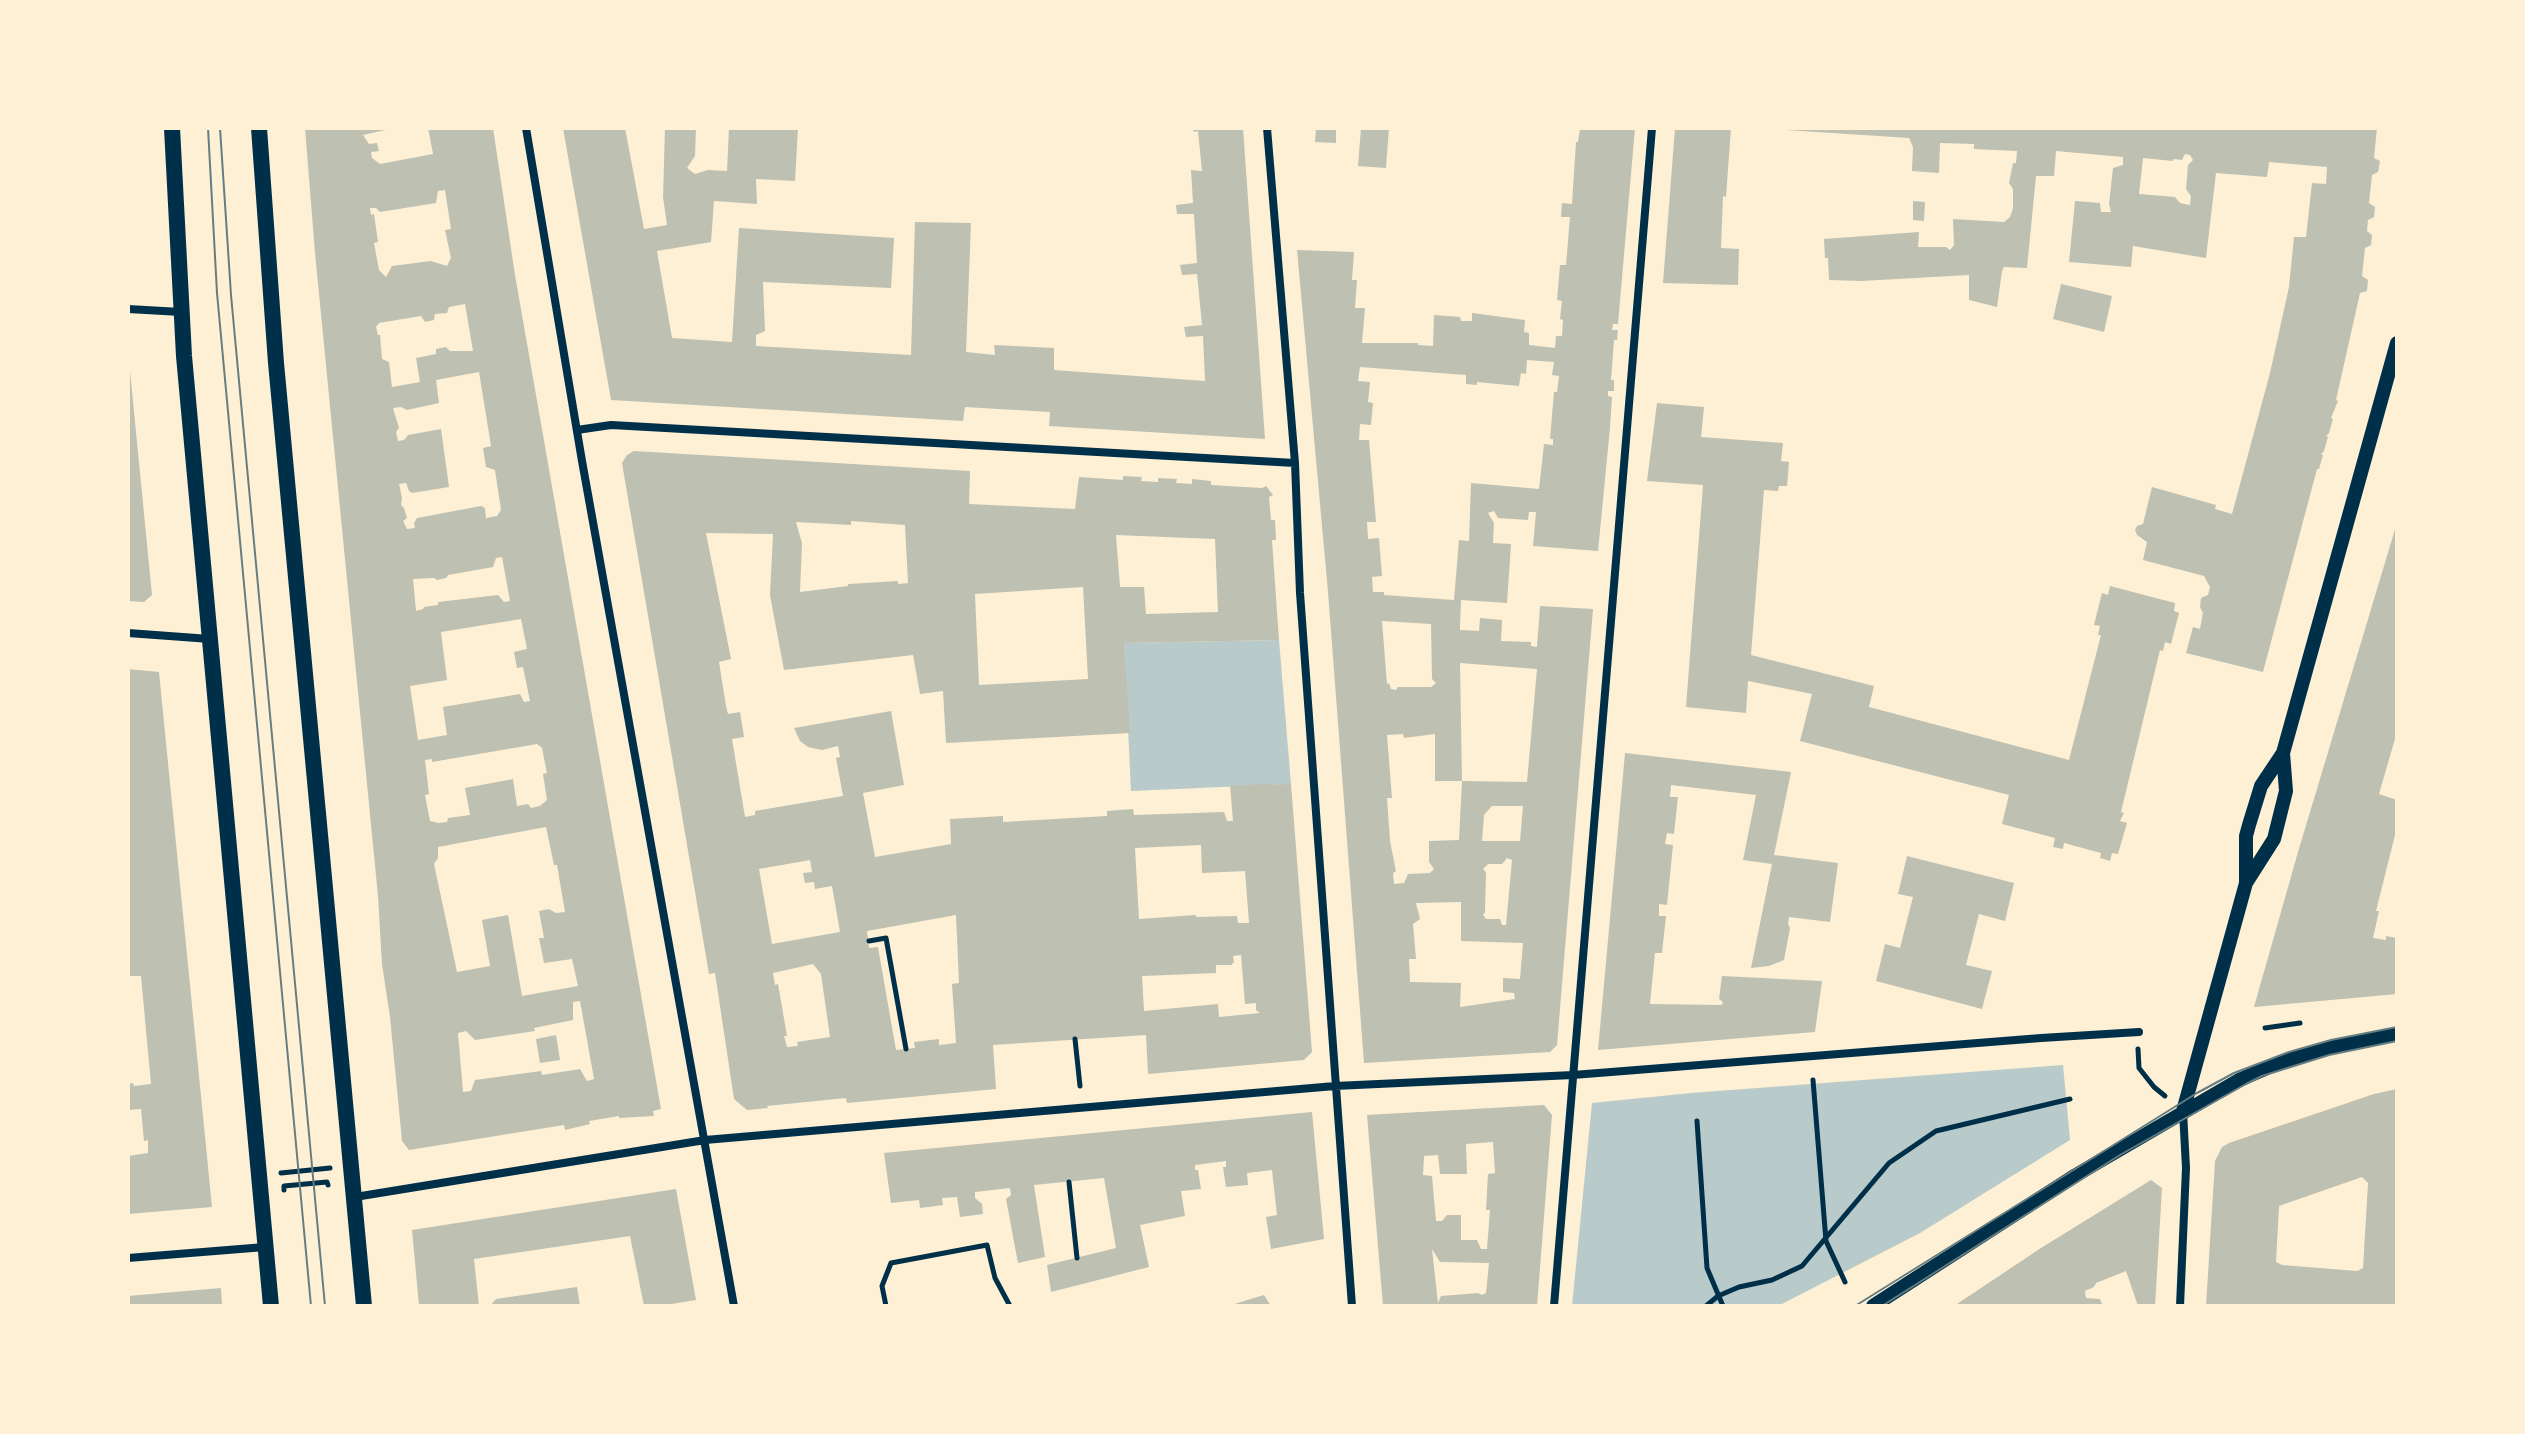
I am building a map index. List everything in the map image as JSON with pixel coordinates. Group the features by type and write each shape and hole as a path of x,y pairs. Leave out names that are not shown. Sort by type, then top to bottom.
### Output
{"main road":[{"path":"172,128 181,312 271,1306"},
{"path":"259,128 276,363 364,1306"}],"street":[{"path":"526,128 734,1306"},
{"path":"1267,128 1295,463 1301,609 1352,1306"},
{"path":"1554,1306 1652,128"},
{"path":"128,309 181,312"},
{"path":"2180,1306 2186,1168 2183,1111 2246,883 2246,836 2249,825 2261,786 2283,753 2397,343"},
{"path":"577,430 607,425 1295,463"},
{"path":"128,633 210,639"},
{"path":"2246,883 2274,839 2286,791 2283,753"},
{"path":"355,1197 705,1140 1335,1086 1573,1075 2139,1032"},
{"path":"1873,1306 2076,1175 2239,1080 2281,1062 2332,1047 2397,1034"},
{"path":"128,1258 266,1247"}],"path":[{"path":"869,941 886,938 906,1049"},
{"path":"2265,1028 2300,1023"},
{"path":"2139,1032 2139,1068 2154,1087 2183,1111"},
{"path":"1075,1039 1080,1086"},
{"path":"1813,1080 1826,1241 1845,1282"},
{"path":"1706,1306 1718,1296 1739,1287 1787,1275 1802,1266 1889,1163 1936,1131 2070,1099"},
{"path":"1697,1121 1707,1268 1723,1306"},
{"path":"259,1175 351,1166"},
{"path":"285,1199 284,1186 327,1182 328,1193"},
{"path":"1069,1182 1077,1258"},
{"path":"886,1306 882,1286 891,1263 987,1245 995,1278 1010,1306"}],"shaded area":[{"path":"1279,640 1291,784 1131,791 1124,643"},
{"path":"2063,1065 2070,1140 1920,1233 1778,1306 1572,1306 1592,1103"}],"building":[{"path":"305,128 394,128 363,135 369,144 377,143 379,151 371,152 372,158 380,164 433,154 428,128 493,128 515,275 661,1109 653,1111 654,1116 619,1116 589,1121 590,1124 565,1130 564,1125 409,1150 402,1141 382,964","holes":["445,190 451,229 445,230 451,258 447,266 431,261 392,266 386,277 379,270 374,243 378,242 374,214 371,215 370,208 380,212 436,203 438,191","465,304 473,351 450,351 446,347 436,349 436,354 416,358 420,382 392,387 389,362 382,359 380,335 376,327 379,323 421,316 425,322 434,320 435,314 447,313 449,307","479,372 491,446 483,448 486,467 495,470 501,510 497,516 486,518 485,508 481,506 417,518 415,528 407,529 403,521 407,518 401,505 399,484 406,483 412,493 449,487 441,429 408,435 398,441 396,432 399,428 393,408 407,410 439,403 436,380","502,557 510,601 504,602 498,595 438,602 438,605 416,611 413,579 437,580 493,567 496,558","521,619 527,649 514,652 517,668 523,667 530,701 524,702 520,694 443,707 447,735 418,740 410,686 447,680 441,632","537,744 542,748 547,773 543,774 547,800 531,808 528,804 517,806 513,779 465,788 470,815 448,818 447,822 430,821 425,795 429,794 425,760 432,759 432,762","546,827 554,865 557,865 565,912 539,911 544,938 539,938 544,963 572,959 578,986 522,996 508,915 482,920 490,966 457,972 434,864 438,858 438,847","580,1001 594,1079 587,1081 580,1069 542,1075 541,1071 475,1080 471,1091 463,1092 458,1033 466,1031 475,1040 535,1031 534,1028 573,1020 573,1002"]},
{"path":"563,128 625,128 644,229 667,225 663,197 665,128 696,128 695,156 687,168 695,174 708,170 727,171 729,128 798,128 795,181 756,179 757,204 714,201 711,242 657,251 672,338 732,342 739,228 894,238 891,288 763,282 765,331 756,335 756,346 911,355 915,222 971,223 966,352 995,355 994,345 1054,348 1054,370 1205,381 1203,336 1186,337 1184,327 1202,325 1197,274 1182,275 1180,265 1197,263 1194,214 1177,214 1176,205 1193,203 1191,170 1202,171 1198,131 1194,132 1193,128 1243,128 1265,439 1049,426 1050,412 965,407 963,421 611,400"},
{"path":"1316,128 1336,128 1336,143 1315,142"},
{"path":"1361,128 1389,128 1386,168 1358,166"},
{"path":"1580,128 1635,128 1618,324 1613,324 1612,330 1618,330 1617,340 1614,340 1611,380 1614,380 1614,391 1608,391 1608,396 1612,397 1598,551 1533,546 1536,512 1529,512 1528,520 1498,518 1494,511 1488,513 1494,523 1493,543 1511,544 1507,603 1461,600 1460,626 1460,630 1479,631 1480,618 1502,620 1501,641 1531,642 1531,646 1537,647 1540,606 1593,609 1557,1045 1550,1052 1364,1063 1328,592 1297,250 1354,252 1352,280 1357,280 1355,308 1365,308 1362,343 1433,346 1434,315 1472,321 1472,313 1525,320 1524,332 1529,333 1529,345 1555,348 1556,336 1562,336 1562,301 1557,300 1560,265 1566,265 1570,217 1561,217 1562,203 1572,204","holes":["1527,360 1554,362 1552,375 1559,376 1557,392 1554,392 1550,439 1553,439 1553,445 1544,444 1539,489 1471,483 1469,541 1459,540 1454,600 1373,592 1372,577 1382,576 1379,538 1368,539 1367,522 1376,522 1369,440 1359,440 1360,424 1371,425 1373,403 1368,402 1370,382 1358,381 1360,367 1466,375 1466,384 1477,385 1477,382 1519,386 1521,373 1526,374","1382,621 1431,624 1432,679 1436,683 1431,687 1398,687 1396,690 1391,689","1460,663 1537,669 1527,782 1462,781","1403,734 1404,738 1435,734 1435,781 1462,781 1459,840 1429,841 1429,862 1434,869 1430,873 1408,874 1404,883 1394,884 1393,873 1396,871 1387,798 1392,798 1387,735","1492,806 1523,806 1520,841 1482,841 1484,815","1507,858 1512,860 1506,925 1502,925 1500,919 1486,919 1483,915 1486,872 1483,869 1488,864 1502,864","1461,902 1461,941 1523,943 1520,979 1503,978 1503,992 1514,993 1515,999 1460,1007 1461,983 1410,982 1409,959 1416,959 1413,924 1420,919 1416,903"]},
{"path":"1675,128 1731,128 1721,248 1739,249 1738,285 1663,283"},
{"path":"2377,128 2374,158 2380,161 2378,172 2372,175 2369,203 2375,207 2374,217 2368,220 2371,245 2365,248 2362,276 2368,280 2367,291 2360,293 2338,401 2263,672 2186,653 2193,627 2200,629 2203,613 2201,598 2208,595 2210,587 2204,576 2143,560 2147,542 2135,530 2143,524 2152,487 2216,505 2215,509 2232,514 2270,373 2289,287 2294,237 2306,237 2312,183 2326,184 2327,167 2269,162 2267,177 2216,173 2206,258 2133,246 2131,267 2069,262 2075,201 2100,203 2101,212 2111,212 2113,168 2123,165 2123,157 2056,151 2054,176 2036,176 2027,268 2004,267 1997,307 1969,300 1969,275 1829,280 1824,239 1919,232 1918,247 1946,247 1950,250 1954,245 1953,219 2004,222 2010,217 2013,189 2009,183 2017,151 1974,149 1974,144 1940,143 1939,173 1912,171 1913,147 1909,138 1786,130","holes":["2185,154 2193,160 2188,165 2186,189 2191,196 2190,205 2180,203 2175,197 2139,194 2143,158 2173,161 2182,160"]},
{"path":"1913,201 1925,202 1924,221 1913,220"},
{"path":"2061,284 2112,296 2104,332 2053,319"},
{"path":"128,371 152,595 144,602 128,601"},
{"path":"1657,403 1704,407 1701,437 1783,443 1781,461 1789,462 1787,486 1779,486 1778,491 1764,490 1751,655 1874,686 1869,707 2069,760 2101,635 2098,635 2100,626 2094,625 2102,593 2108,595 2110,586 2175,603 2174,611 2179,613 2171,644 2165,642 2163,651 2160,650 2121,812 2124,813 2120,821 2127,823 2118,854 2112,853 2110,861 2100,858 2101,853 2064,843 2063,849 2053,847 2055,838 2002,824 2009,795 1800,741 1812,694 1748,681 1746,713 1686,707 1703,485 1647,481"},
{"path":"634,451 970,471 969,504 1075,509 1079,477 1123,480 1123,476 1142,477 1141,481 1158,482 1158,478 1177,479 1176,483 1192,484 1192,479 1211,481 1211,485 1266,486 1273,495 1269,497 1271,520 1275,520 1276,540 1272,540 1279,640 1124,643 1130,733 946,743 943,691 920,694 913,655 784,670 770,595 773,534 706,533 731,659 719,662 726,706 728,714 740,712 744,737 732,739 745,817 755,815 755,811 843,796 836,758 840,757 838,746 822,750 808,747 800,741 794,728 891,711 904,785 863,793 875,857 951,844 950,819 1003,816 1003,822 1107,816 1107,811 1133,809 1134,815 1224,812 1227,821 1233,821 1230,785 1291,784 1312,1052 1304,1060 1148,1074 1146,1035 993,1045 996,1089 847,1103 846,1098 747,1110 734,1099 715,973 709,974 622,463","holes":["851,521 905,525 908,583 848,584 800,592 802,543 796,522 851,525","1116,535 1215,539 1218,612 1146,614 1144,587 1120,587","1083,587 1088,679 979,685 975,594","1201,845 1202,873 1245,871 1249,923 1238,923 1237,916 1139,919 1135,848","810,860 812,872 803,873 805,883 814,882 815,889 832,886 840,932 772,944 759,869","956,915 959,983 952,984 956,1043 939,1045 939,1039 914,1042 915,1048 896,1050 878,947 869,948 867,931","1241,955 1245,1004 1256,1003 1256,1010 1260,1013 1219,1017 1218,1004 1144,1011 1142,976 1216,973 1216,965 1231,965 1233,956","813,964 821,974 830,1037 797,1042 798,1046 787,1047 778,984 775,985 773,973"]},
{"path":"2396,526 2397,732 2379,794 2397,800 2397,827 2376,911 2379,911 2373,938 2397,938 2397,994 2254,1007 2298,852"},
{"path":"128,669 159,672 212,1207 128,1214 128,1156 148,1153 148,1140 144,1141 141,1109 128,1110 128,1084 151,1084 141,976 128,976"},
{"path":"1625,753 1791,772 1774,855 1838,863 1830,922 1789,917 1784,960 1751,968 1772,864 1743,860 1756,795 1671,785 1670,797 1678,797 1674,834 1667,833 1665,844 1673,845 1667,905 1659,904 1659,916 1666,916 1662,953 1655,953 1650,1004 1722,1005 1719,999 1722,976 1822,981 1815,1032 1598,1050"},
{"path":"1907,856 2014,883 2005,921 1979,914 1966,965 1992,971 1982,1009 1876,981 1885,944 1900,948 1913,897 1898,894"},
{"path":"556,1035 560,1060 540,1063 536,1039"},
{"path":"2397,1089 2397,1306 2206,1306 2215,1161 2222,1147 2374,1094","holes":["2362,1177 2368,1183 2363,1268 2357,1271 2276,1262 2279,1206"]},
{"path":"1544,1105 1552,1115 1537,1306 1383,1306 1367,1115","holes":["1493,1142 1495,1173 1488,1174 1486,1210 1490,1210 1487,1249 1481,1249 1477,1240 1461,1240 1461,1215 1447,1215 1442,1221 1436,1221 1432,1176 1423,1175 1424,1156 1438,1155 1440,1174 1467,1174 1466,1144","1432,1249 1440,1262 1489,1263 1486,1293 1441,1296 1438,1303"]},
{"path":"1312,1112 1324,1239 1271,1249 1266,1217 1277,1215 1272,1170 1247,1173 1248,1185 1226,1187 1223,1167 1226,1167 1226,1161 1195,1165 1201,1189 1181,1191 1185,1216 1140,1225 1149,1267 1051,1292 1047,1265 1116,1248 1104,1178 1034,1185 1045,1257 1018,1263 1006,1199 1011,1195 1010,1188 975,1192 975,1198 982,1204 983,1214 960,1217 957,1197 942,1198 943,1205 920,1208 919,1200 891,1203 884,1153"},
{"path":"2151,1180 2162,1188 2155,1306 2138,1306 2126,1271 2085,1291 2086,1298 2100,1299 2103,1306 1954,1306 2041,1248"},
{"path":"676,1189 696,1300 644,1306 630,1236 474,1259 479,1306 419,1306 412,1230"},
{"path":"577,1287 580,1306 490,1306 496,1299"},
{"path":"221,1288 222,1306 128,1306 128,1296"},
{"path":"1264,1295 1271,1306 1231,1306 1231,1305"}],"tram line":[{"path":"208,128 217,293 311,1306"},
{"path":"220,128 231,295 325,1306"},
{"path":"1855,1306 2234,1073 2331,1040 2397,1027"},
{"path":"1882,1306 2120,1155 2246,1084 2329,1055 2397,1041"}]}
